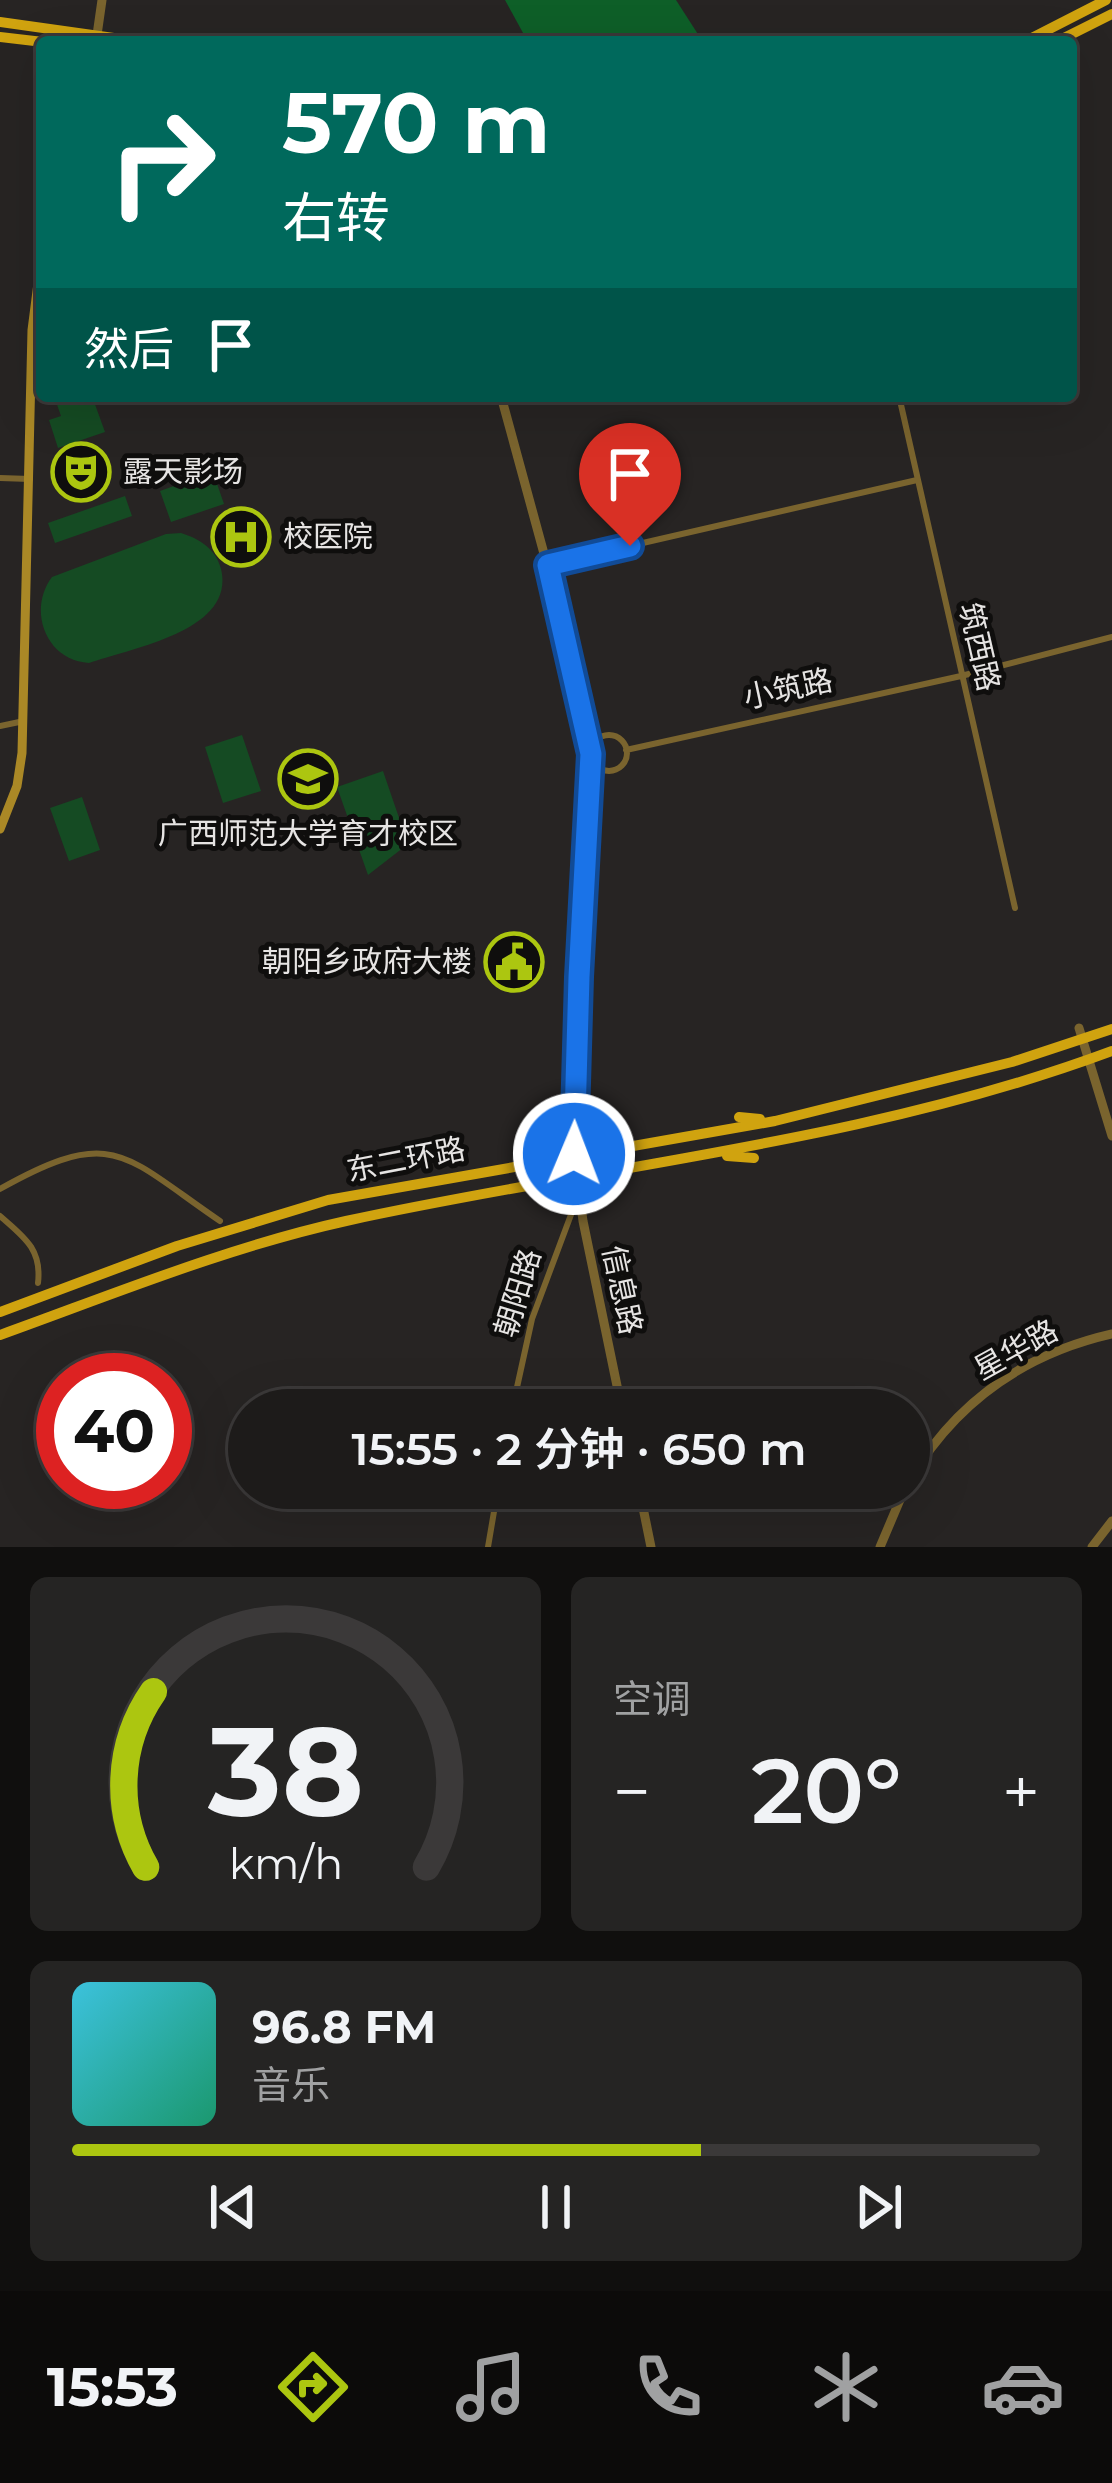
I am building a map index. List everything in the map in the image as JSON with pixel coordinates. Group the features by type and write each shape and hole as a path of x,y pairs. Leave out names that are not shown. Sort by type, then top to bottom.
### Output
{"main road":[{"path":"1036,36 1106,0"},
{"path":"1068,36 1112,14"},
{"path":"0,22 85,36"},
{"path":"0,37 36,41"},
{"path":"0,829 21,770 36,285"},
{"name":"东二环路","path":"0,1312 177,1246 328,1200 775,1121 940,1081 1081,1034 1112,1029"},
{"name":"东二环路","path":"0,1335 269,1241 420,1205 845,1127 1018,1082 1112,1051"},
{"path":"739,1117 775,1121"},
{"path":"712,1154 754,1158"}],"street":[{"path":"97,36 102,0"},
{"path":"503,402 548,565 591,754 600,768 611,771 621,766 626,750 616,736 604,736 594,743 591,754 579,977 574,1154 578,1179"},
{"name":"筑西路","path":"899,402 1016,908"},
{"path":"0,478 30,479"},
{"path":"548,565 917,480"},
{"name":"小筑路","path":"626,750 961,676 1112,637"},
{"path":"0,726 24,722"},
{"path":"1081,1034 1112,1136"},
{"path":"0,1189 77,1153 112,1153 143,1166 220,1221"},
{"name":"信息路","path":"578,1179 618,1389"},
{"name":"朝阳路","path":"517,1389 532,1319 579,1193"},
{"path":"0,1216 36,1250 38,1283"},
{"name":"星华路","path":"930,1446 972,1401 1012,1372 1053,1351 1112,1334"},
{"path":"488,1547 494,1509"},
{"path":"643,1509 651,1547"},
{"name":"星华路","path":"880,1547 896,1509"},
{"path":"1092,1547 1112,1521"}],"green space":[{"path":"505,0 676,0 699,36 525,36"},
{"path":"56,402 94,402 105,432 58,448 49,420 61,416"},
{"path":"213,472 224,504 171,522 160,491"},
{"path":"125,496 132,516 55,543 48,523"},
{"path":"181,533 206,546 221,569 221,590 213,608 197,622 153,643 89,663 74,660 52,644 41,618 41,604 52,577 166,534"},
{"path":"242,735 261,791 223,803 205,747"},
{"path":"383,771 408,844 368,875 337,787"},
{"path":"82,797 100,850 69,861 50,808"}],"place":[{"name":"露天影场","path":"81,472"},
{"name":"校医院","path":"241,537"},
{"name":"广西师范大学育才校区","path":"308,779"},
{"name":"朝阳乡政府大楼","path":"514,962"}],"route":[{"path":"574,1154 591,754 548,565 630,546"}]}
